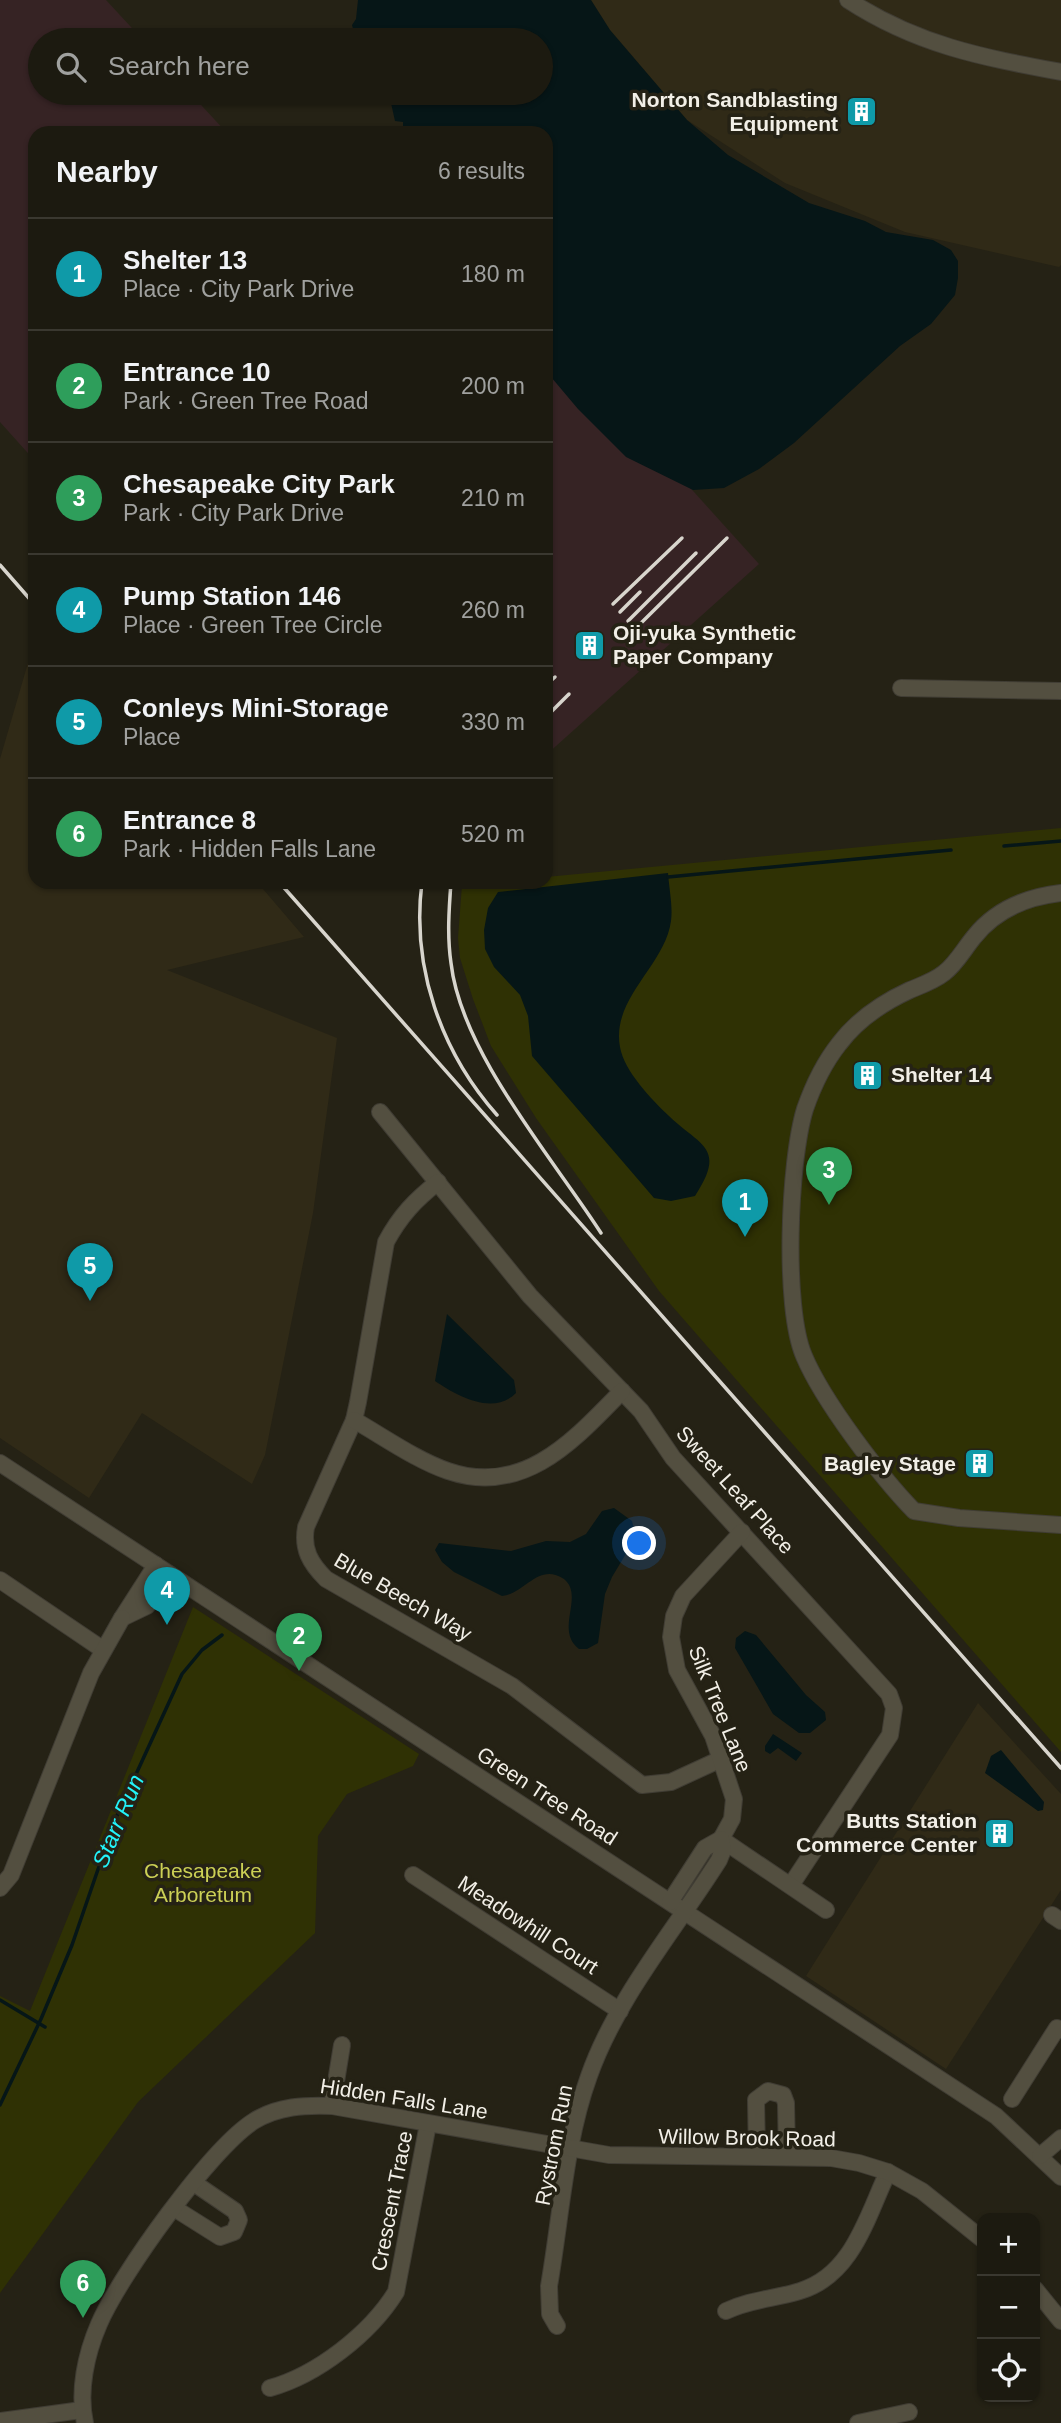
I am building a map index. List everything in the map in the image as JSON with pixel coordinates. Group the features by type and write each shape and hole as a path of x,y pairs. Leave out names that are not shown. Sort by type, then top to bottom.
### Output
{"street":[{"path":"848,0 897,30 931,43 983,58 1061,72"},
{"path":"901,688 1061,691"},
{"path":"1061,893 1024,900 999,913 975,935 947,971 887,1003 852,1028 839,1043 818,1078 805,1110 798,1148 792,1275 797,1337 820,1386 844,1422 914,1511 946,1517 1061,1525"},
{"name":"Sweet Leaf Place","path":"380,1112 530,1296 641,1411 673,1458 880,1682 894,1708 890,1735 791,1885"},
{"name":"Blue Beech Way","path":"438,1182 413,1202 397,1221 386,1242 354,1420 305,1534 307,1556 326,1579 512,1686 642,1784 671,1782 721,1759"},
{"path":"354,1420 447,1471 470,1477 497,1478 531,1469 552,1458 622,1391"},
{"name":"Green Tree Road","path":"0,1463 996,2116 1058,2170"},
{"name":"Silk Tree Lane","path":"686,1912 719,1860 723,1850 721,1839 734,1809 713,1736 677,1670 671,1637 674,1616 683,1595 742,1532"},
{"path":"0,1888 11,1875 102,1649 122,1618 162,1569"},
{"path":"0,1580 102,1649"},
{"path":"721,1839 826,1910"},
{"name":"Silk Tree Lane","path":"670,1902 705,1848 721,1839"},
{"name":"Meadowhill Court","path":"413,1875 620,2011"},
{"name":"Rystrom Run","path":"557,2326 548,2300 572,2147 589,2076 620,2011 686,1912"},
{"path":"1012,2099 1057,2028 1061,2030"},
{"path":"332,2106 342,2045"},
{"path":"757,2155 756,2099 768,2091 783,2095 786,2103 787,2156"},
{"name":"Hidden Falls Lane","path":"84,2416 88,2360 99,2323 121,2285 194,2183 235,2134 256,2119 280,2110 306,2105 332,2106 572,2147"},
{"name":"Crescent Trace","path":"270,2388 317,2370 389,2302 401,2271 428,2124"},
{"path":"1040,2156 1061,2138"},
{"name":"Willow Brook Road","path":"572,2147 609,2155 648,2157 757,2155 831,2158 888,2172 922,2191 977,2235"},
{"path":"726,2311 761,2297 800,2291 819,2283 836,2270 855,2245 888,2172"},
{"path":"174,2208 220,2237 234,2232 239,2221 235,2211 194,2183"},
{"path":"1040,2295 1061,2321"},
{"path":"858,2423 909,2412"},
{"path":"0,2421 84,2416"}],"shaded area":[{"path":"0,0 106,0 132,28 28,28 28,105 201,105 221,126 28,126 28,453 0,422"},
{"path":"358,0 591,0 610,30 687,120 728,155 809,203 865,221 886,232 933,240 951,250 958,261 955,295 931,324 900,346 794,443 759,469 724,488 693,490 626,457 578,409 553,379 553,126 403,126 403,122 395,121 391,105 553,105 553,28 353,28"},
{"path":"591,0 1061,0 1061,265 1059,267 905,232 785,183 687,120 610,30"},
{"path":"553,336 759,564 553,749"},
{"path":"28,663 28,889 263,889 304,937 167,970 337,1038 313,1213 265,1455 252,1484 142,1413 89,1498 0,1438 0,759"},
{"path":"668,873 671,921 667,937 623,1013 619,1029 620,1047 627,1066 647,1093 706,1149 709,1167 695,1196 671,1201 654,1198 532,1056 528,1016 520,995 494,967 485,949 484,930 488,908 498,892 553,889 553,886"},
{"path":"447,1314 514,1380 516,1393 507,1400 486,1403 464,1397 435,1381"},
{"path":"614,1508 632,1521 636,1537 605,1594 598,1643 587,1649 579,1649 569,1632 572,1594 564,1579 547,1574 539,1576 518,1590 502,1596 454,1572 442,1562 435,1550 439,1543 511,1551 546,1541 570,1542 586,1534 602,1511"},
{"path":"745,1631 756,1635 806,1695 825,1712 826,1720 810,1733 799,1733 773,1714 735,1648 736,1638"},
{"path":"978,1703 1061,1794 1061,1890 946,2069 806,1976"},
{"path":"773,1734 802,1753 796,1761 778,1748 770,1754 765,1751 765,1746"},
{"path":"1001,1750 1044,1802 1043,1810 1038,1811 985,1773 991,1756"}],"green space":[{"path":"1061,828 1061,1752 659,1291 536,1118 491,1046 460,958 458,938 462,889 553,889 553,876"},
{"name":"Chesapeake Arboretum","path":"193,1607 419,1754 413,1766 347,1794 318,1836 315,1933 138,2102 0,2293 0,1996 30,2011"}],"waterway":[{"path":"1004,846 1061,841"},
{"path":"668,877 951,850"},
{"name":"Starr Run","path":"0,2105 72,1945 115,1820 182,1674 202,1650 222,1635"},
{"name":"Starr Run","path":"0,2000 45,2027"}],"railway":[{"path":"613,604 682,538"},
{"path":"635,629 727,538"},
{"path":"628,621 696,553"},
{"path":"0,565 28,597"},
{"path":"620,612 640,592"},
{"path":"553,710 569,694"},
{"path":"285,889 1061,1768"},
{"path":"422,889 421,945 434,1007 460,1064 497,1115"},
{"path":"451,889 451,963 458,997 472,1032 511,1103 601,1233"}],"place":[{"name":"Norton Sandblasting Equipment","path":"861,112"},
{"name":"Oji-yuka Synthetic Paper Company","path":"590,645"},
{"name":"Shelter 14","path":"868,1075"},
{"name":"Chesapeake City Park","path":"829,1205"},
{"name":"Shelter 13","path":"745,1237"},
{"name":"Conleys Mini-Storage","path":"90,1301"},
{"name":"Bagley Stage","path":"979,1464"},
{"name":"Pump Station 146","path":"167,1625"},
{"name":"Entrance 10","path":"299,1671"},
{"name":"Butts Station Commerce Center","path":"1000,1833"},
{"name":"Entrance 8","path":"83,2318"}]}
